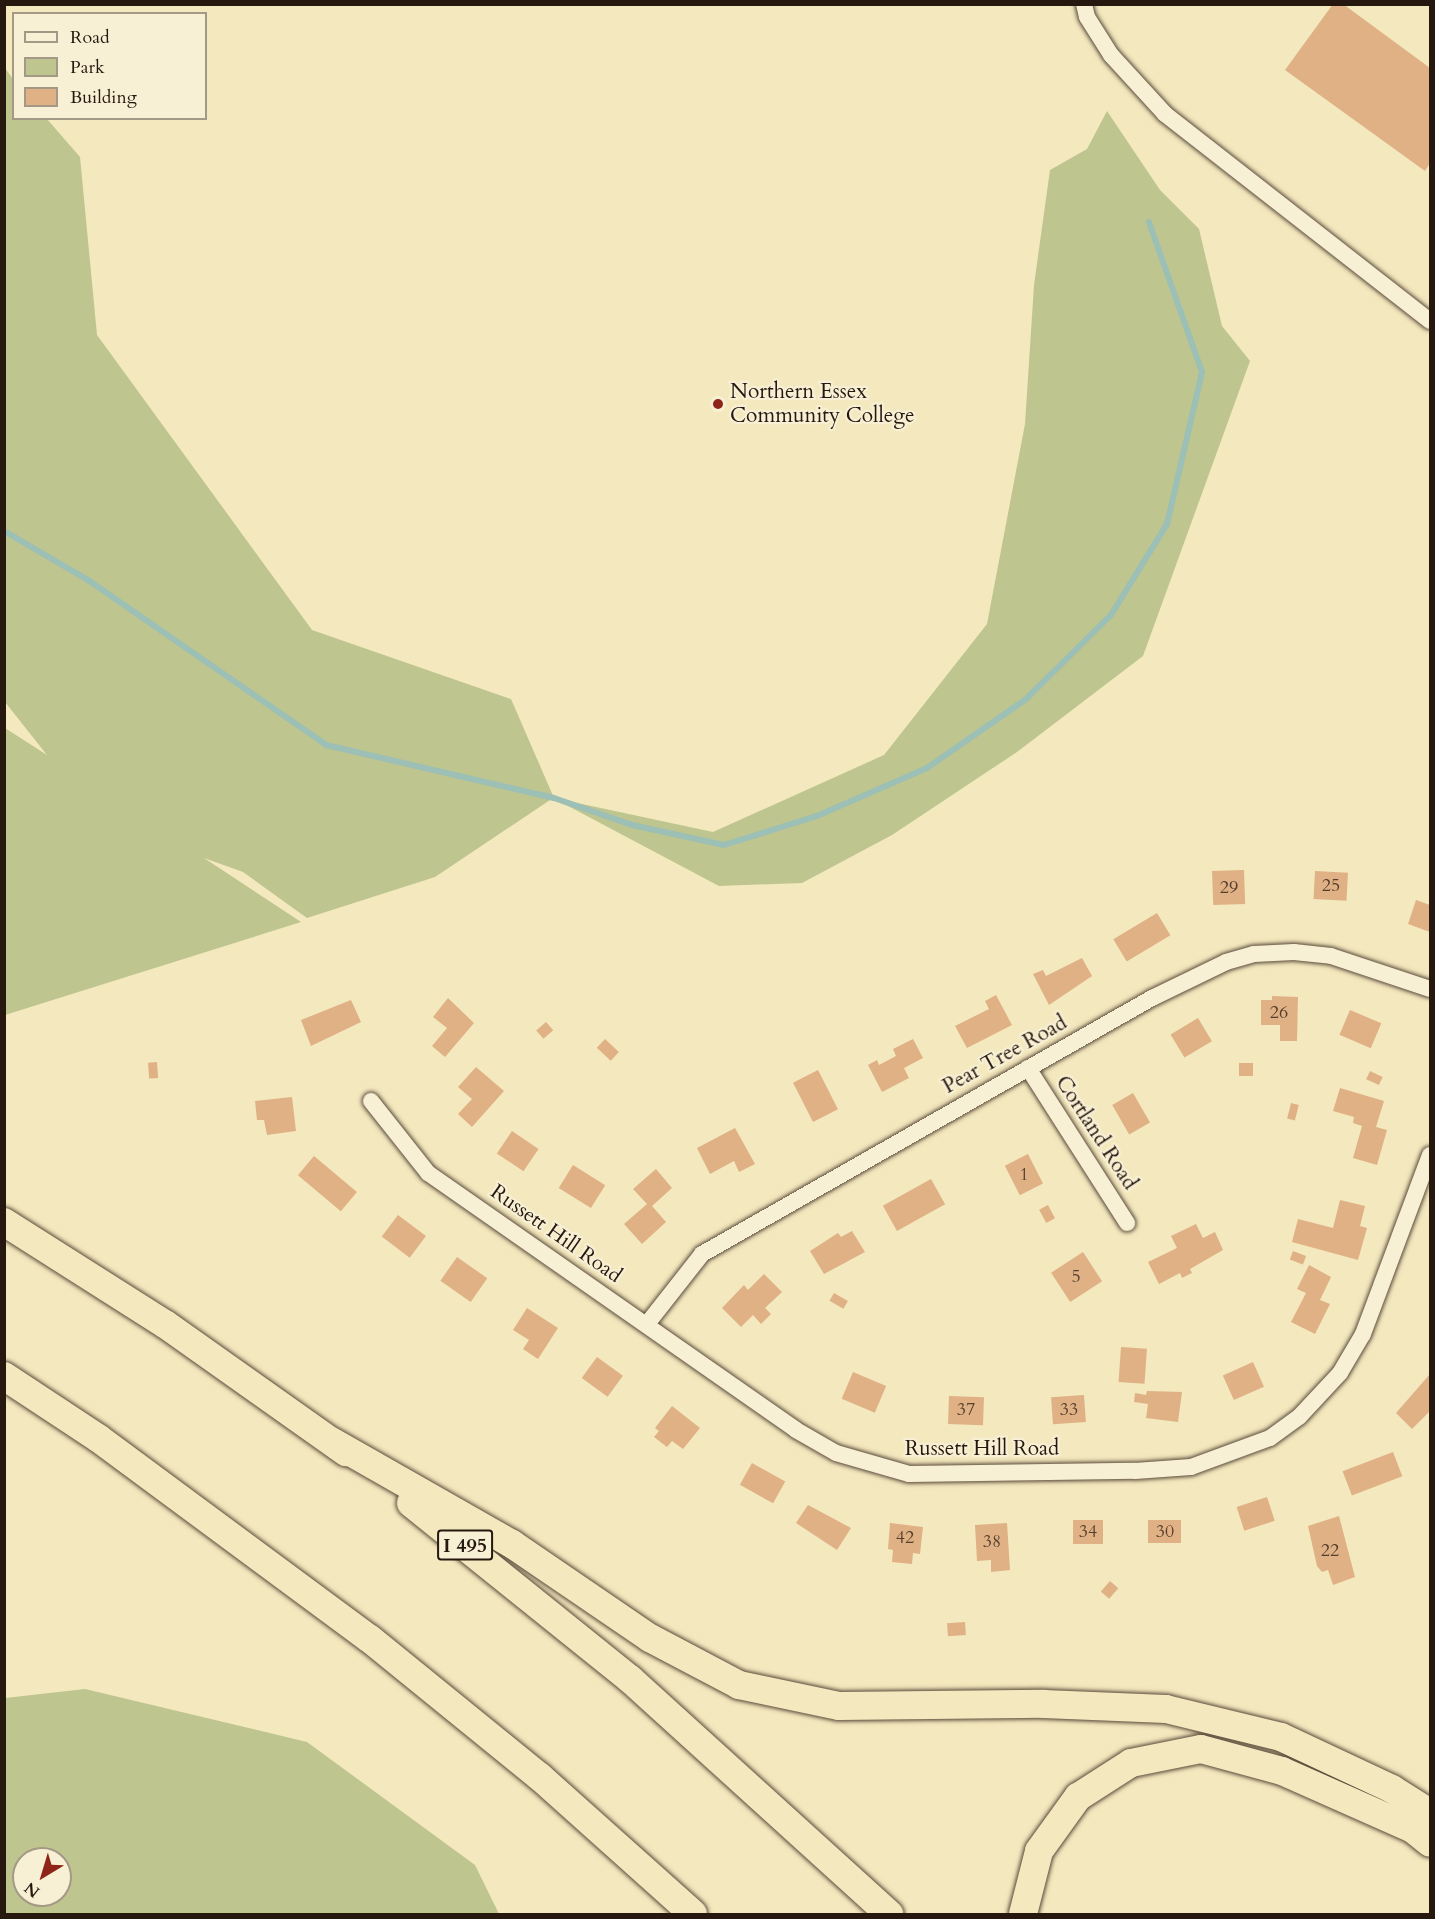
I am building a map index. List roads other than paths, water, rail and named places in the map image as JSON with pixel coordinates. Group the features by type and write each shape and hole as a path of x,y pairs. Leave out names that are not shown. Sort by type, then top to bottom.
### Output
{"highway":[{"name":"I 495","path":"4,1222 165,1324 333,1442 630,1679 889,1914"},
{"path":"4,1376 108,1445 370,1639 540,1777 693,1914"},
{"path":"333,1442 512,1544 650,1638 739,1685 838,1706 1044,1704 1166,1709 1281,1737 1392,1789 1431,1813"},
{"path":"1023,1914 1039,1851 1078,1797 1131,1763 1201,1749 1282,1771 1413,1829 1431,1843"}],"street":[{"path":"1084,4 1087,17 1111,55 1164,114 1431,321"},
{"name":"Pear Tree Road","path":"647,1324 702,1254 1152,998 1226,962 1254,954 1294,952 1331,956 1431,989"},
{"name":"Cortland Road","path":"1028,1068 1127,1223"},
{"name":"Russett Hill Road","path":"371,1101 429,1173 796,1430 836,1453 874,1466 909,1474 1135,1471 1191,1467 1270,1438 1299,1417 1340,1373 1377,1302 1431,1155"}],"waterway":[{"path":"4,531 88,580 326,745 554,798 632,825 724,845 817,816 927,768 1025,700 1111,615 1167,524 1202,372 1149,222"}],"place":[{"name":"Northern Essex Community College","path":"718,404"}]}
